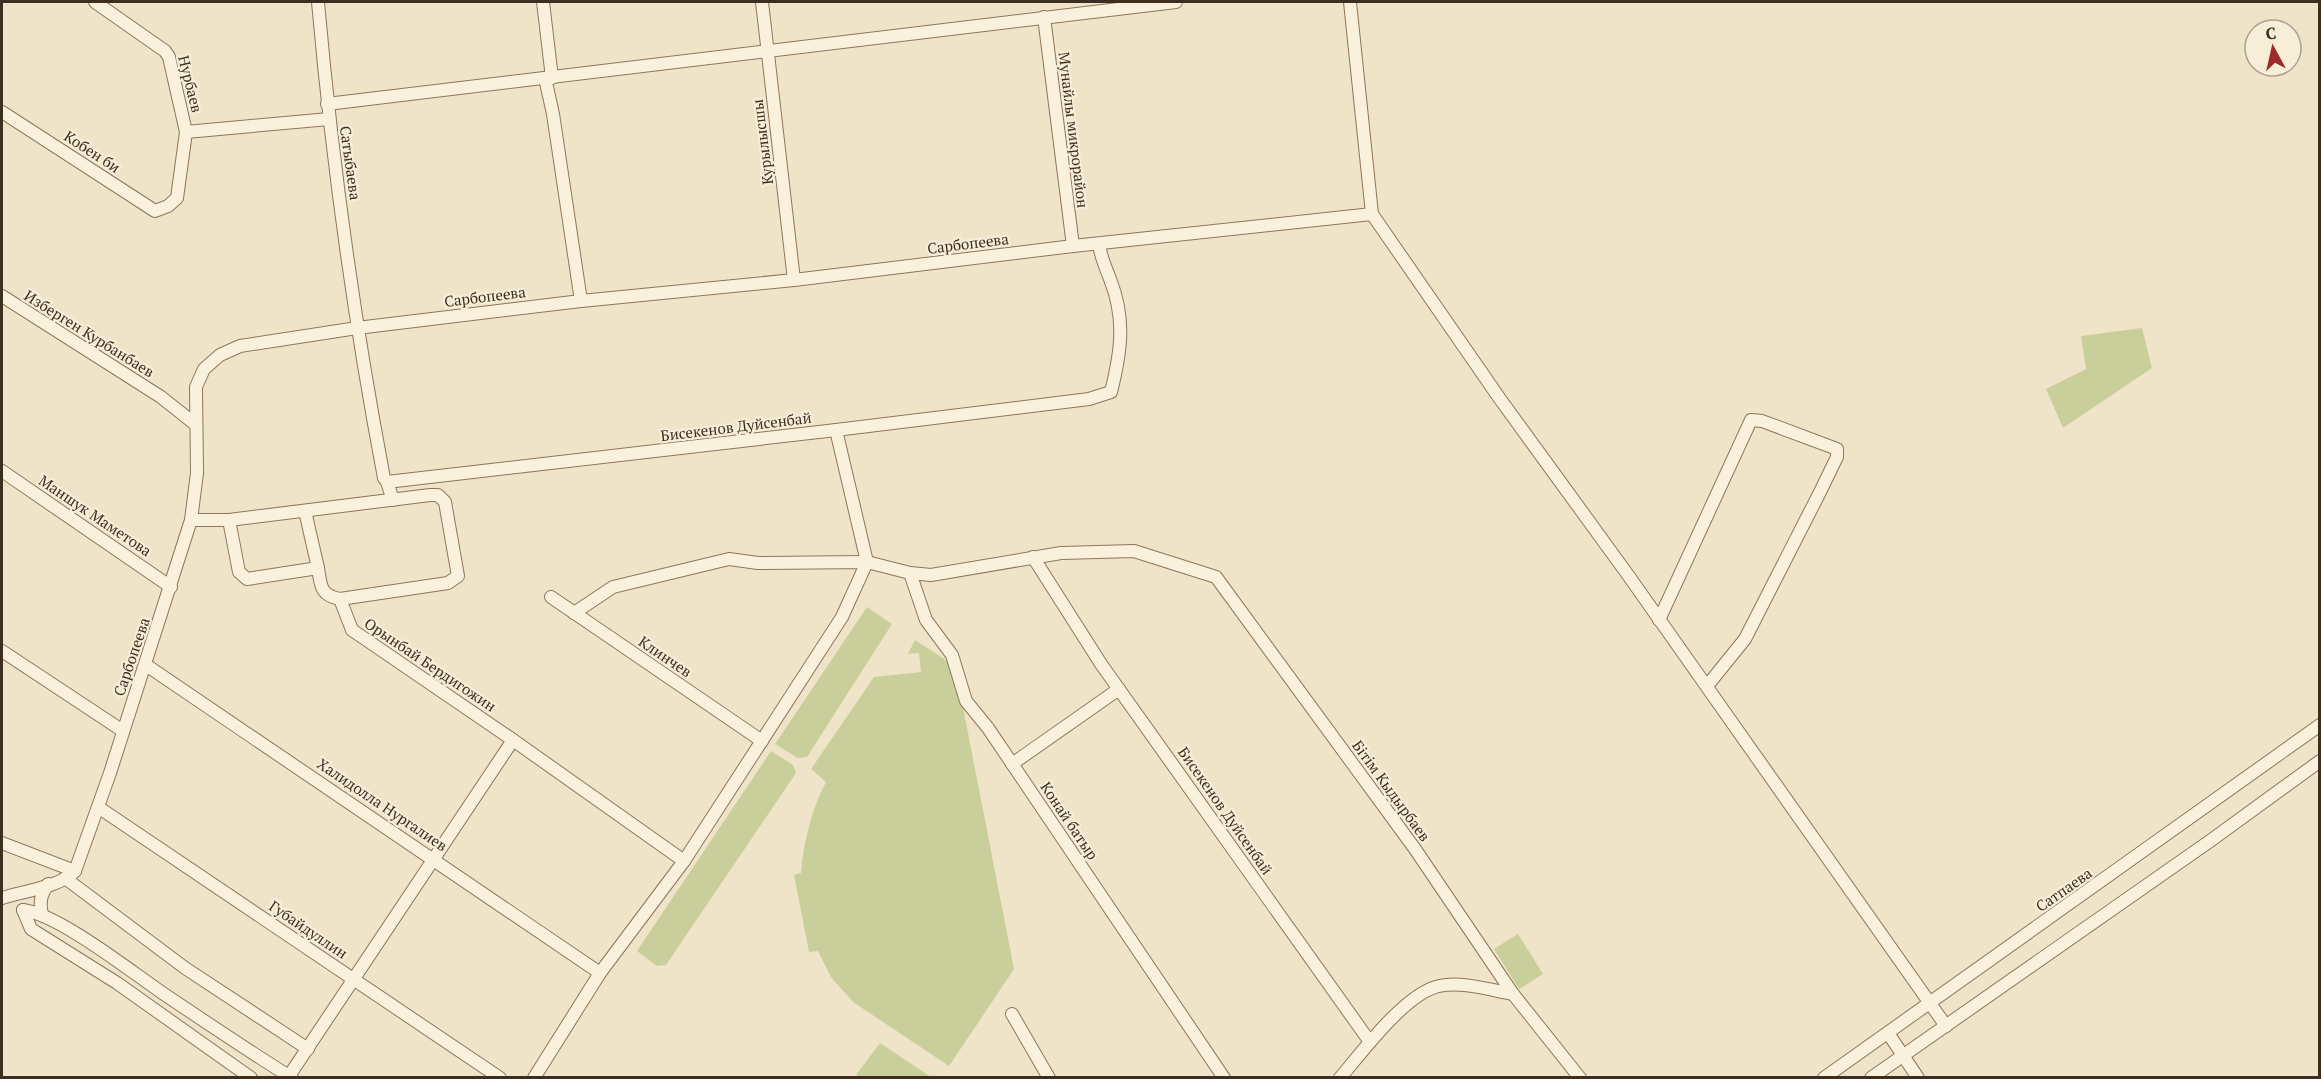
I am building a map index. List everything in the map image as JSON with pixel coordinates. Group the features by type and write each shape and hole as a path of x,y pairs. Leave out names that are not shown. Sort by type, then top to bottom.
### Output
{"street":[{"name":"Нурбаев","path":"95,2 165,51 169,57 186,132 177,198 168,206"},
{"name":"Сатыбаева","path":"318,2 327,104 357,328 384,478 393,500"},
{"path":"543,2 553,114 581,301"},
{"name":"Курылысшы","path":"762,2 794,280"},
{"path":"327,104 1176,2"},
{"path":"1350,2 1372,214 1500,399 1707,686 1946,1026"},
{"name":"Мунайлы микрорайон","path":"1044,17 1073,246"},
{"name":"Кобен би","path":"2,112 155,211 168,206"},
{"path":"186,132 329,119"},
{"name":"Сарбопеева","path":"70,874 98,807 146,665 191,520 196,473 196,387 204,369 220,355 240,346 357,328 581,301 794,280 1073,246 1372,214"},
{"name":"Бисекенов Дуйсенбай","path":"387,482 1089,399 1110,392 1117,367 1122,327 1110,279 1102,262 1099,244"},
{"name":"Изберген Курбанбаев","path":"2,296 161,397 195,424"},
{"path":"1659,620 1751,420 1762,421 1837,448 1837,457 1745,639 1707,686"},
{"path":"534,1077 600,973 684,861 832,636 867,562 836,430"},
{"name":"Маншук Маметова","path":"2,471 171,586"},
{"name":"Орынбай Бердигожин","path":"191,520 229,520 438,495 446,502 458,576 448,583 340,599 352,630 684,861"},
{"path":"305,511 321,589 330,597 340,599"},
{"path":"229,520 239,572 247,579 318,568"},
{"name":"Бiтiм Кыдырбаев","path":"574,613 613,588 729,560 867,562 910,573 932,575 1061,553 1134,551 1216,577 1415,849 1513,994 1580,1077"},
{"name":"Бисекенов Дуйсенбай","path":"1033,557 1119,689 1370,1042"},
{"name":"Конай батыр","path":"910,573 926,620 952,655 966,701 1012,764 1224,1077"},
{"name":"Клинчев","path":"551,597 762,741"},
{"path":"2,651 123,731"},
{"name":"Халидолла Нургалиев","path":"146,665 600,973"},
{"path":"1012,764 1119,689"},
{"name":"Сатпаева","path":"1824,1077 2319,725"},
{"path":"3,896 23,910 42,914 108,955 223,1035 290,1077 513,740"},
{"path":"1871,1077 2210,842 2319,761"},
{"name":"Губайдуллин","path":"98,807 500,1077"},
{"path":"2,843 70,874 185,968 308,1049"},
{"path":"3,896 48,884 70,874"},
{"path":"42,914 41,896 48,884"},
{"path":"23,910 31,929 117,983 251,1077"},
{"path":"1340,1077 1370,1042 1415,998 1438,986 1466,986 1513,994"},
{"path":"1012,1014 1049,1077"},
{"path":"1887,1033 1918,1077"}],"green space":[{"path":"2142,328 2152,368 2063,428 2046,389 2086,369 2081,336"},
{"path":"867,607 892,624 807,757 798,758 775,744"},
{"path":"915,640 955,666 1014,969 949,1066 853,1002 831,977 818,951 809,952 794,875 801,873 809,826 826,782 811,769 874,677 921,672 919,653 908,654"},
{"path":"771,751 793,765 796,773 666,965 657,966 637,951"},
{"path":"1518,934 1543,974 1519,989 1494,949"},
{"path":"880,1043 931,1077 861,1077 856,1075"}]}
